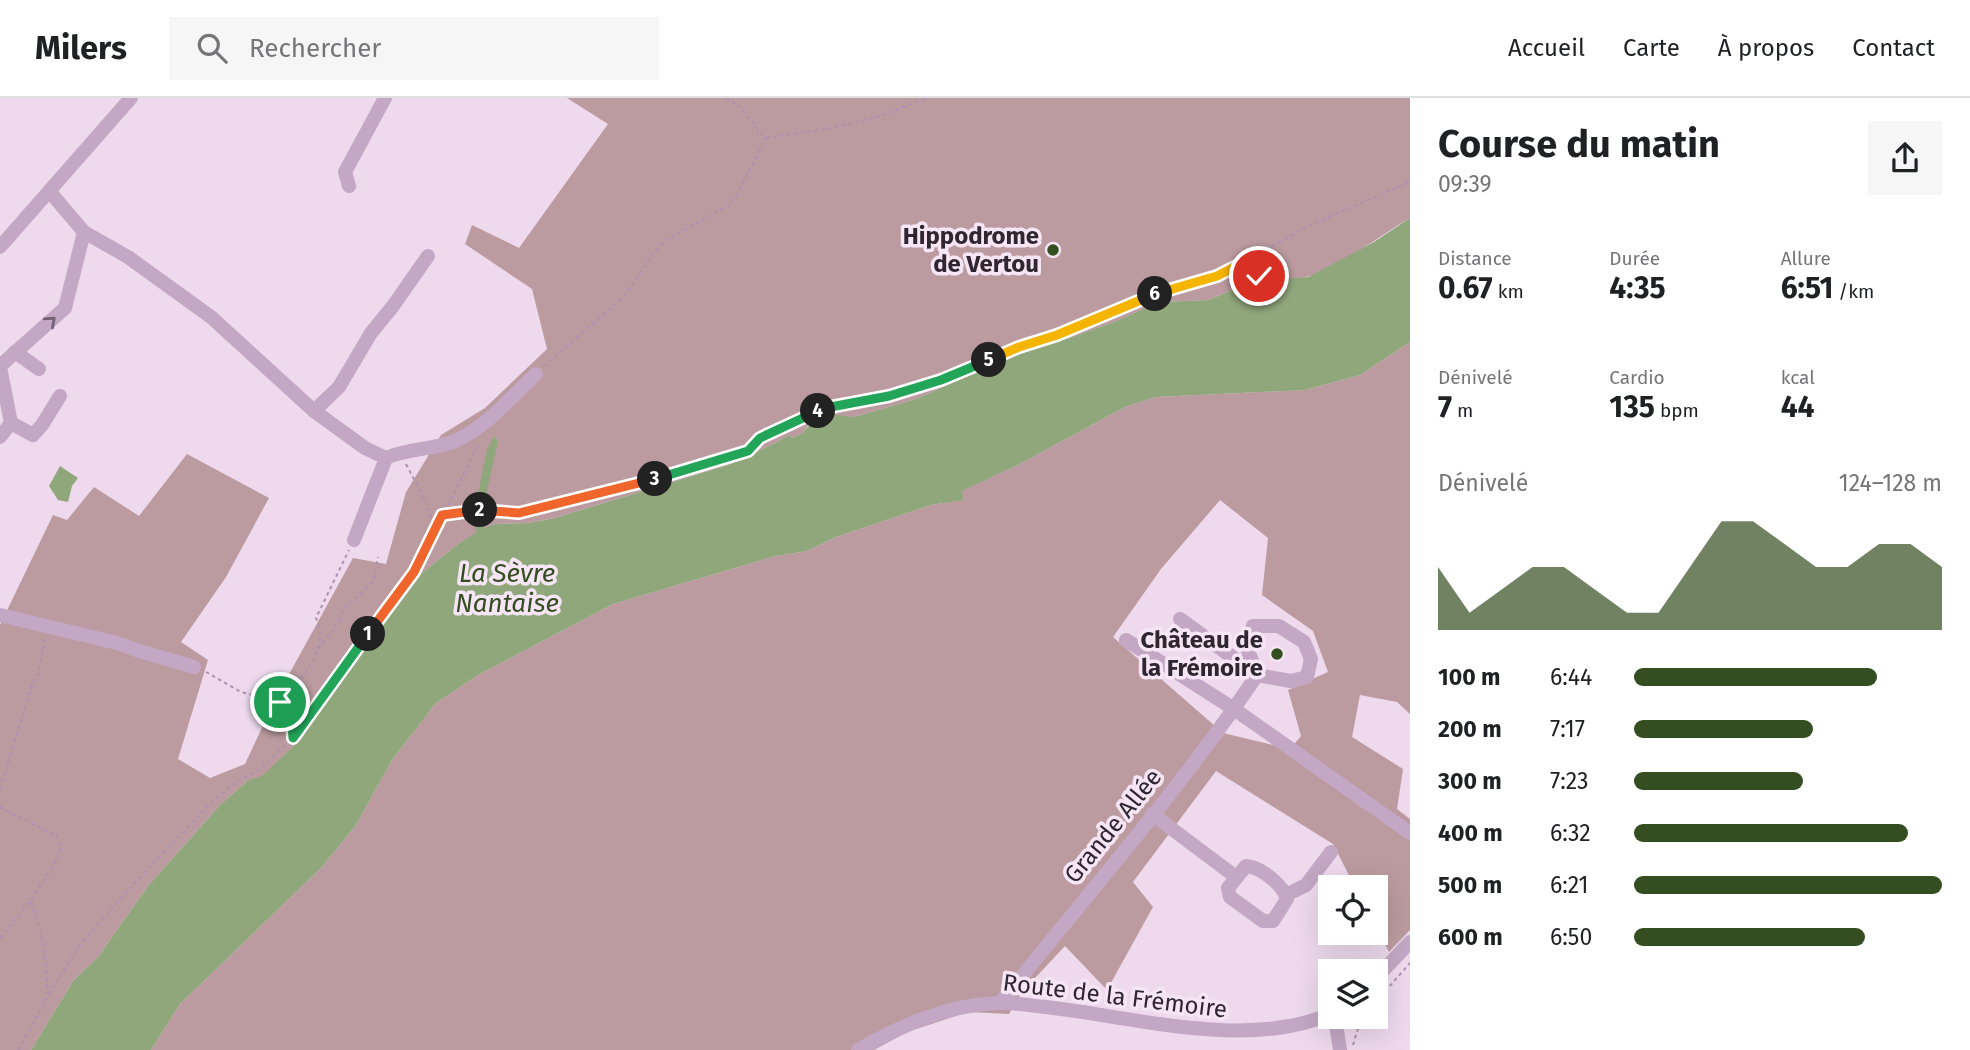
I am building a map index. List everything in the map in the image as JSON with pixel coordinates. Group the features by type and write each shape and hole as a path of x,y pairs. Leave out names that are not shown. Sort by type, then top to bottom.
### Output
{"street":[{"path":"0,247 131,98"},
{"path":"348,186 345,172 385,98"},
{"path":"50,192 84,232 128,257 211,317 314,411 365,448 386,458"},
{"path":"0,437 11,423 0,367 65,308 84,232"},
{"path":"314,411 339,387 371,333 428,256"},
{"path":"15,352 39,369"},
{"path":"354,540 386,458 402,451 453,442 477,430 536,374"},
{"path":"11,423 33,435 60,396"},
{"path":"0,615 117,643 194,667"},
{"path":"1180,620 1257,675 1291,681 1307,677 1311,659 1304,642 1279,626 1253,626 1246,645 1257,675"},
{"path":"1126,640 1234,709 1410,833"},
{"name":"Grande Allée","path":"1001,1002 1152,814 1234,709 1257,675"},
{"path":"1152,814 1236,877"},
{"path":"1286,895 1306,885 1331,852"},
{"path":"1246,866 1254,867 1285,890 1287,899 1273,921 1263,921 1230,897 1228,888 1236,877 1246,866"},
{"path":"1388,965 1410,942"},
{"name":"Route de la Frémoire","path":"858,1050 911,1022 942,1012 1001,1002 1246,1034 1278,1032 1318,1021"},
{"path":"1335,1029 1340,1050"}],"path":[{"path":"726,98 738,105 766,138"},
{"path":"766,138 827,130 881,116 927,98"},
{"path":"536,374 625,295 656,250 669,238 728,206 737,195 766,138"},
{"path":"442,515 476,510 519,513 678,473 748,451 760,438 825,408 889,396 941,380 1019,347 1057,335 1146,296 1217,276 1312,224 1410,182"},
{"path":"1248,260 1262,279"},
{"path":"19,1050 48,995 80,945 139,877 214,800 240,779 256,772 293,738 414,572 483,436"},
{"path":"403,459 432,514 434,534"},
{"path":"317,650 321,633 316,618 354,540"},
{"path":"194,667 224,680 241,692 280,702 300,682 317,650 331,633 346,607 373,582 378,557"},
{"path":"0,789 38,672 48,625"},
{"path":"274,701 276,708 292,721 293,738"},
{"path":"0,807 57,836 61,846 58,858 30,901 0,938"},
{"path":"30,901 36,913 44,951 48,995"},
{"path":"1388,988 1410,963"},
{"path":"1352,1050 1358,1029"}],"shaded area":[{"path":"567,98 1410,98 1410,218 1346,259 1309,276 1276,280 1261,274 1255,280 1209,300 1159,302 1072,337 1023,353 1004,356 979,371 916,399 854,417 817,415 802,433 793,438 788,435 728,465 555,518 528,523 495,524 458,544 417,577 414,576 401,597 382,619 365,648 346,669 302,738 262,777 250,779 221,804 148,886 98,957 73,981 31,1050 0,1050 0,625 53,515 67,520 94,487 139,516 187,454 269,498 226,577 181,642 208,660 178,759 210,778 245,764 276,698 353,558 386,564 406,492 441,435 485,408 547,349 532,289 465,244 472,225 519,248 608,124"},
{"path":"1410,342 1410,714 1397,702 1360,695 1352,737 1403,769 1397,809 1410,819 1410,930 1389,952 1386,945 1388,945 1388,875 1349,875 1333,844 1216,771 1133,882 1153,907 1107,990 1065,946 1022,992 1009,1014 968,1012 907,1032 874,1050 151,1050 180,1004 322,867 356,825 392,760 436,703 480,674 613,604 776,556 807,551 836,537 931,505 962,500 961,491 1018,465 1125,407 1156,397 1305,390 1360,375","holes":["1220,500 1268,538 1262,595 1313,631 1328,672 1288,690 1301,736 1290,749 1223,733 1113,637 1161,569"]}],"water":[{"name":"La Sèvre Nantaise","path":"1410,218 1410,342 1360,375 1305,390 1156,397 1125,407 1018,465 962,491 963,500 931,505 836,537 807,551 776,556 613,604 480,674 436,703 392,760 356,825 322,867 180,1004 151,1050 31,1050 73,981 98,957 148,886 221,804 250,779 262,776 302,738 346,669 365,648 382,619 401,597 414,576 417,577 476,533 476,503 487,449 494,436 498,441 482,515 484,528 495,524 528,523 555,518 728,465 788,435 793,438 802,433 821,413 854,417 916,399 979,371 1004,356 1023,353 1072,337 1159,302 1209,300 1255,280 1261,274 1262,268 1271,265 1277,280 1308,277 1374,242"},
{"path":"60,466 78,478 72,486 68,502 58,500 49,486"}],"place":[{"name":"Hippodrome de Vertou","path":"1053,250"},
{"name":"Château de la Frémoire","path":"1277,654"}],"route":[{"path":"280,702 274,701 276,708 292,721 293,738 414,572 442,515 476,510 519,513 678,473 748,451 760,438 825,408 889,396 941,380 1019,347 1057,335 1146,296 1217,276 1248,260 1259,276"}]}
